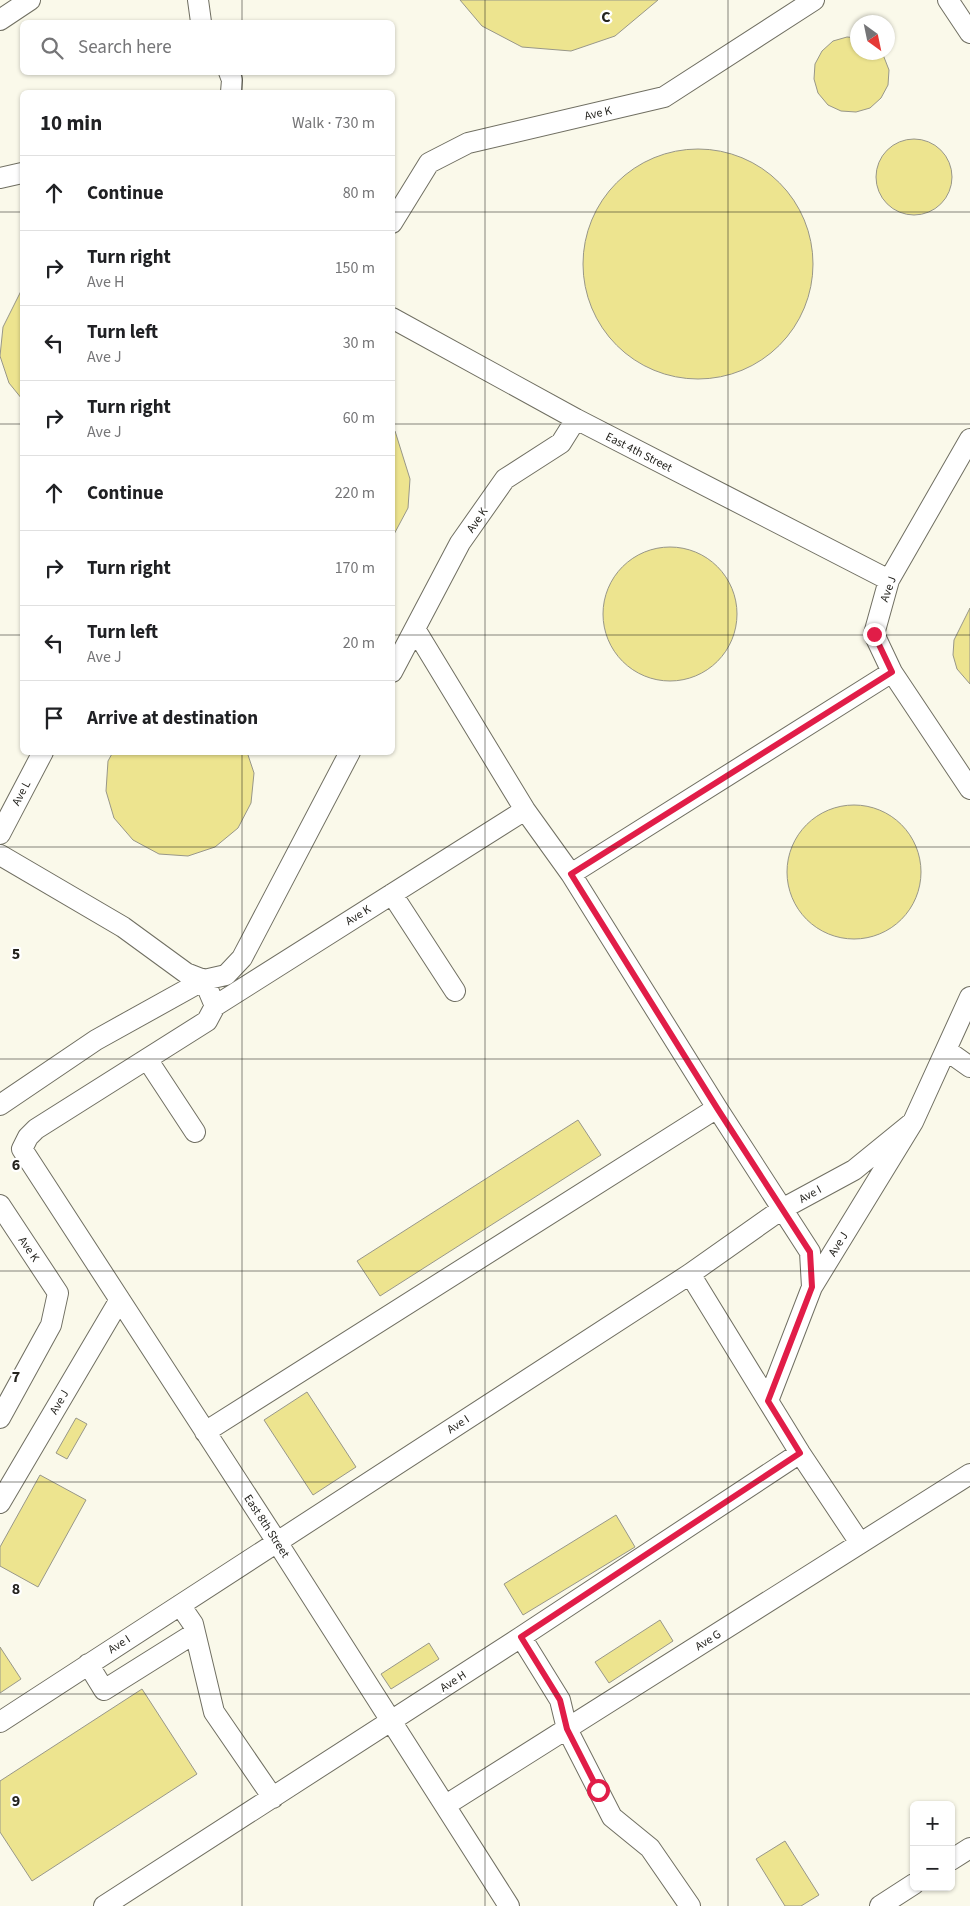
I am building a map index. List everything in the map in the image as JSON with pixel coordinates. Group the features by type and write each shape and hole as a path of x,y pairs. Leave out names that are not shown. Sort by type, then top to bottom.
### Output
{"street":[{"path":"0,20 30,0"},
{"path":"198,0 201,20"},
{"name":"Ave K","path":"395,218 429,163 468,143 664,97 814,0"},
{"path":"948,0 970,33"},
{"path":"230,75 232,80 231,90"},
{"path":"0,178 20,173"},
{"name":"East 4th Street","path":"395,320 576,419 889,580"},
{"name":"Ave K","path":"395,666 460,543 505,479 561,442 576,419"},
{"name":"Ave J","path":"970,439 889,580 874,634 892,672 970,789"},
{"path":"415,629 525,810 571,874 717,1108 810,1252 812,1287"},
{"path":"571,874 892,672"},
{"name":"Ave L","path":"0,834 41,755"},
{"path":"0,1105 96,1040 204,980 226,975 242,958 348,755"},
{"name":"Ave K","path":"214,1006 525,810"},
{"path":"0,856 123,927 186,974 204,980"},
{"path":"392,894 455,991"},
{"path":"195,1132 147,1059 207,1021 214,1006 204,980"},
{"name":"Ave J","path":"768,1401 812,1287 913,1122 970,997"},
{"path":"946,1050 970,1067"},
{"name":"East 8th Street","path":"147,1059 36,1129 28,1136 22,1149 118,1301 277,1542 509,1906"},
{"path":"206,1432 717,1108"},
{"name":"Ave I","path":"0,1722 690,1274 782,1209 854,1170 913,1122"},
{"name":"Ave K","path":"0,1205 58,1293 51,1325 0,1418"},
{"path":"690,1274 800,1453 860,1543"},
{"name":"Ave J","path":"0,1503 118,1301"},
{"name":"Ave H","path":"114,1903 800,1453"},
{"name":"Ave G","path":"446,1805 970,1474"},
{"path":"180,1604 193,1624 214,1712 272,1798"},
{"path":"88,1664 104,1690 195,1633"},
{"path":"521,1637 560,1700 567,1729 612,1818 650,1848 690,1906"},
{"path":"955,1857 970,1848"},
{"path":"880,1906 910,1887"}],"building":[{"path":"460,0 658,0 615,36 571,51 522,47 482,26"},
{"path":"850,37 850,60 885,60 889,70 888,85 881,98 870,108 856,112 841,111 828,105 818,93 814,79 815,64 822,51 833,41"},
{"path":"914,139 928,142 941,150 949,163 952,177 949,191 941,204 928,212 914,215 900,212 887,204 879,191 876,177 879,163 887,150 900,142"},
{"path":"687,149 709,149 742,157 762,168 780,182 794,200 805,220 811,241 813,264 811,287 805,308 794,328 780,346 762,360 742,371 709,379 687,379 654,371 634,360 616,346 602,328 591,308 583,275 583,253 591,220 602,200 616,182 634,168 654,157"},
{"path":"20,293 20,397 9,383 0,356 3,327"},
{"path":"395,431 410,479 408,508 395,532"},
{"path":"670,547 696,552 707,558 717,567 726,577 732,588 737,614 732,640 726,651 717,661 707,670 696,676 670,681 644,676 633,670 623,661 614,651 608,640 603,614 608,588 614,577 623,567 633,558 644,552"},
{"path":"970,608 970,684 957,669 953,655 954,640"},
{"path":"111,755 248,755 254,773 251,803 238,828 215,847 188,856 159,854 133,840 114,818 106,791 108,761"},
{"path":"854,805 880,810 891,816 901,825 910,835 916,846 921,872 916,898 910,909 901,919 891,928 880,934 854,939 828,934 817,928 807,919 798,909 792,898 787,872 792,846 798,835 807,825 817,816 828,810"},
{"path":"578,1120 601,1155 380,1296 357,1261"},
{"path":"307,1392 356,1467 313,1495 264,1420"},
{"path":"76,1418 87,1424 67,1459 56,1453"},
{"path":"40,1475 86,1500 38,1587 0,1566 0,1547"},
{"path":"616,1515 635,1547 523,1615 504,1584"},
{"path":"660,1620 673,1641 609,1683 595,1662"},
{"path":"429,1643 439,1659 391,1689 381,1674"},
{"path":"0,1647 21,1679 0,1693"},
{"path":"142,1689 197,1774 32,1881 0,1832 0,1781"},
{"path":"785,1841 819,1895 801,1906 785,1906 756,1859"}],"route":[{"path":"598,1790 567,1729 560,1700 521,1637 800,1453 768,1401 812,1287 810,1252 717,1108 571,874 892,672 874,634"}]}
